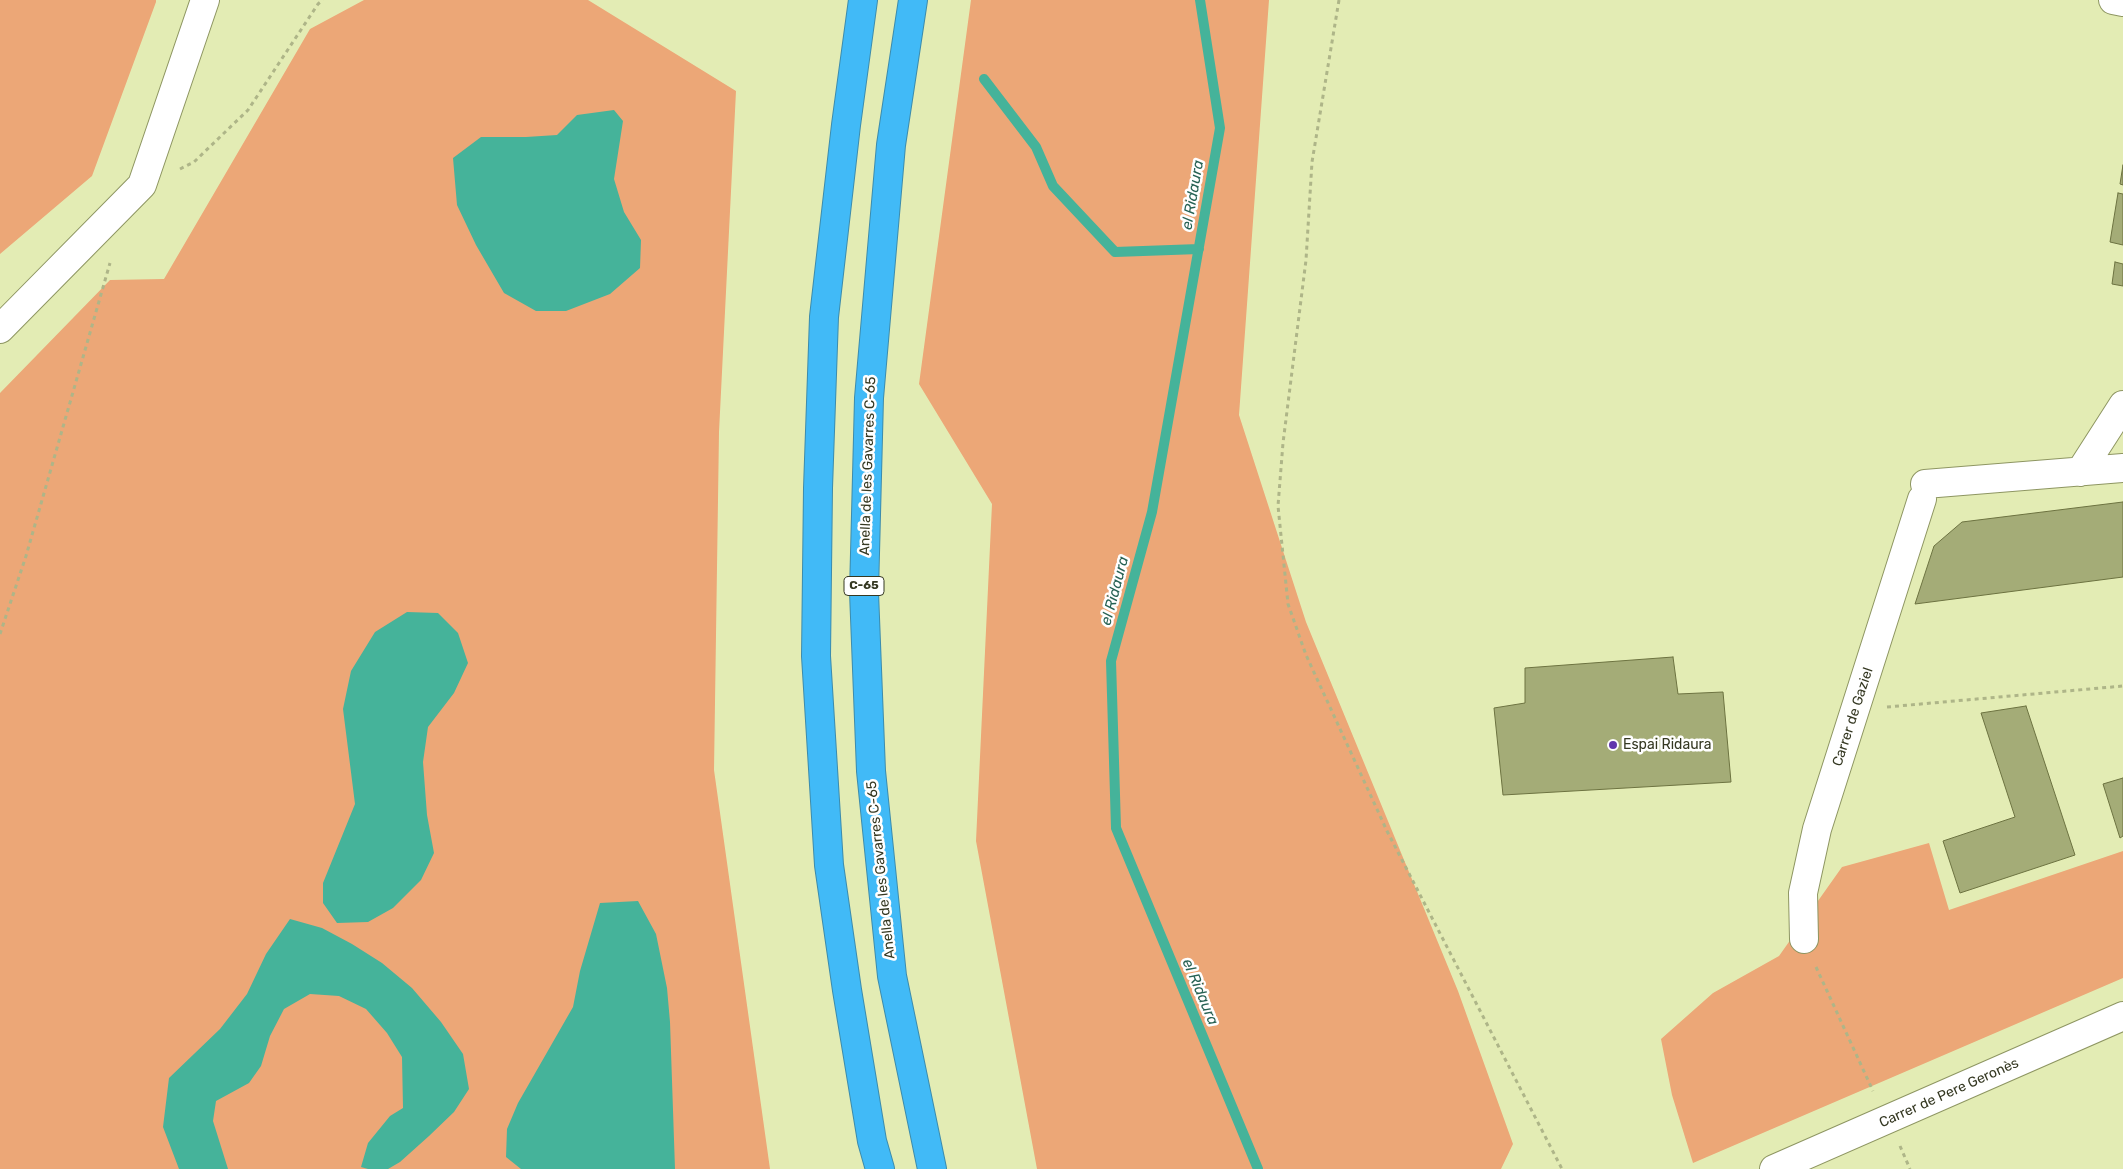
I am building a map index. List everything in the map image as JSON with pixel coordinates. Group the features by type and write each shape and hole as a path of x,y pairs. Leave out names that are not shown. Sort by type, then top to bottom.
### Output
{"highway":[{"path":"863,0 846,125 824,317 818,488 816,656 829,865 872,1141 880,1169"},
{"name":"Anella de les Gavarres C-65","path":"913,0 891,145 869,398 864,592 871,771 892,976 932,1169"}],"street":[{"path":"0,329 142,185 205,0"},
{"path":"2113,0 2123,2"},
{"path":"2080,472 2123,405"},
{"name":"Carrer de Gaziel","path":"1804,939 1803,893 1817,829 1856,710 1923,491 2123,468"},
{"name":"Carrer de Pere Geronès","path":"1774,1169 2123,1016"}],"path":[{"path":"142,185 194,162 248,110 318,4 323,0"},
{"path":"1339,0 1312,162 1306,260 1283,443 1278,506 1288,604 1306,655 1387,831 1562,1169"},
{"path":"0,634 26,556 112,254 113,216"},
{"path":"1856,710 2123,686"},
{"path":"1804,939 1841,1022"}],"shaded area":[{"path":"0,0 156,0 156,2 92,176 0,254"},
{"path":"364,0 588,0 736,91 719,432 714,770 770,1169 0,1169 0,393 110,280 164,279 310,29"},
{"path":"971,0 1269,0 1239,415 1306,622 1458,991 1513,1144 1501,1169 1037,1169 976,841 992,504 919,384"},
{"path":"1929,843 1949,910 2123,851 2123,978 1693,1163 1672,1095 1661,1039 1713,993 1779,956 1842,867"}],"water":[{"path":"614,110 623,121 614,179 624,212 641,240 640,268 610,294 566,311 536,311 504,293 476,245 457,205 453,158 481,137 557,135 577,115"},
{"path":"407,612 438,613 458,633 468,663 454,693 428,727 423,762 427,815 434,853 421,880 393,908 368,922 337,923 323,903 323,883 355,804 343,709 351,671 375,632"},
{"path":"638,901 656,934 667,988 675,1169 521,1169 506,1157 507,1129 518,1103 573,1007 580,971 600,903"},
{"path":"290,919 322,928 352,944 382,963 412,988 441,1022 463,1054 469,1089 454,1112 400,1162 388,1169 361,1167 368,1143 390,1116 403,1108 402,1057 387,1033 366,1009 339,996 310,994 284,1009 270,1036 261,1066 249,1083 216,1101 213,1121 228,1169 179,1169 163,1127 169,1078 220,1029 247,994 266,954"}],"building":[{"path":"2123,165 2123,185 2120,184"},
{"path":"2118,193 2123,194 2123,245 2110,242"},
{"path":"2115,262 2123,264 2123,286 2112,284"},
{"path":"2123,502 2123,577 1915,604 1934,546 1962,522"},
{"name":"Espai Ridaura","path":"1673,657 1678,694 1723,692 1731,782 1503,795 1494,708 1525,703 1525,668"},
{"path":"2026,706 2075,855 1960,893 1943,841 2015,817 1981,713"},
{"path":"2123,778 2123,836 2120,838 2103,784"}],"waterway":[{"name":"el Ridaura","path":"1200,0 1220,128 1152,512 1111,661 1116,828 1258,1169"},
{"path":"984,79 1036,147 1053,186 1115,252 1199,249"}],"place":[{"name":"Espai Ridaura","path":"1613,745"}]}
